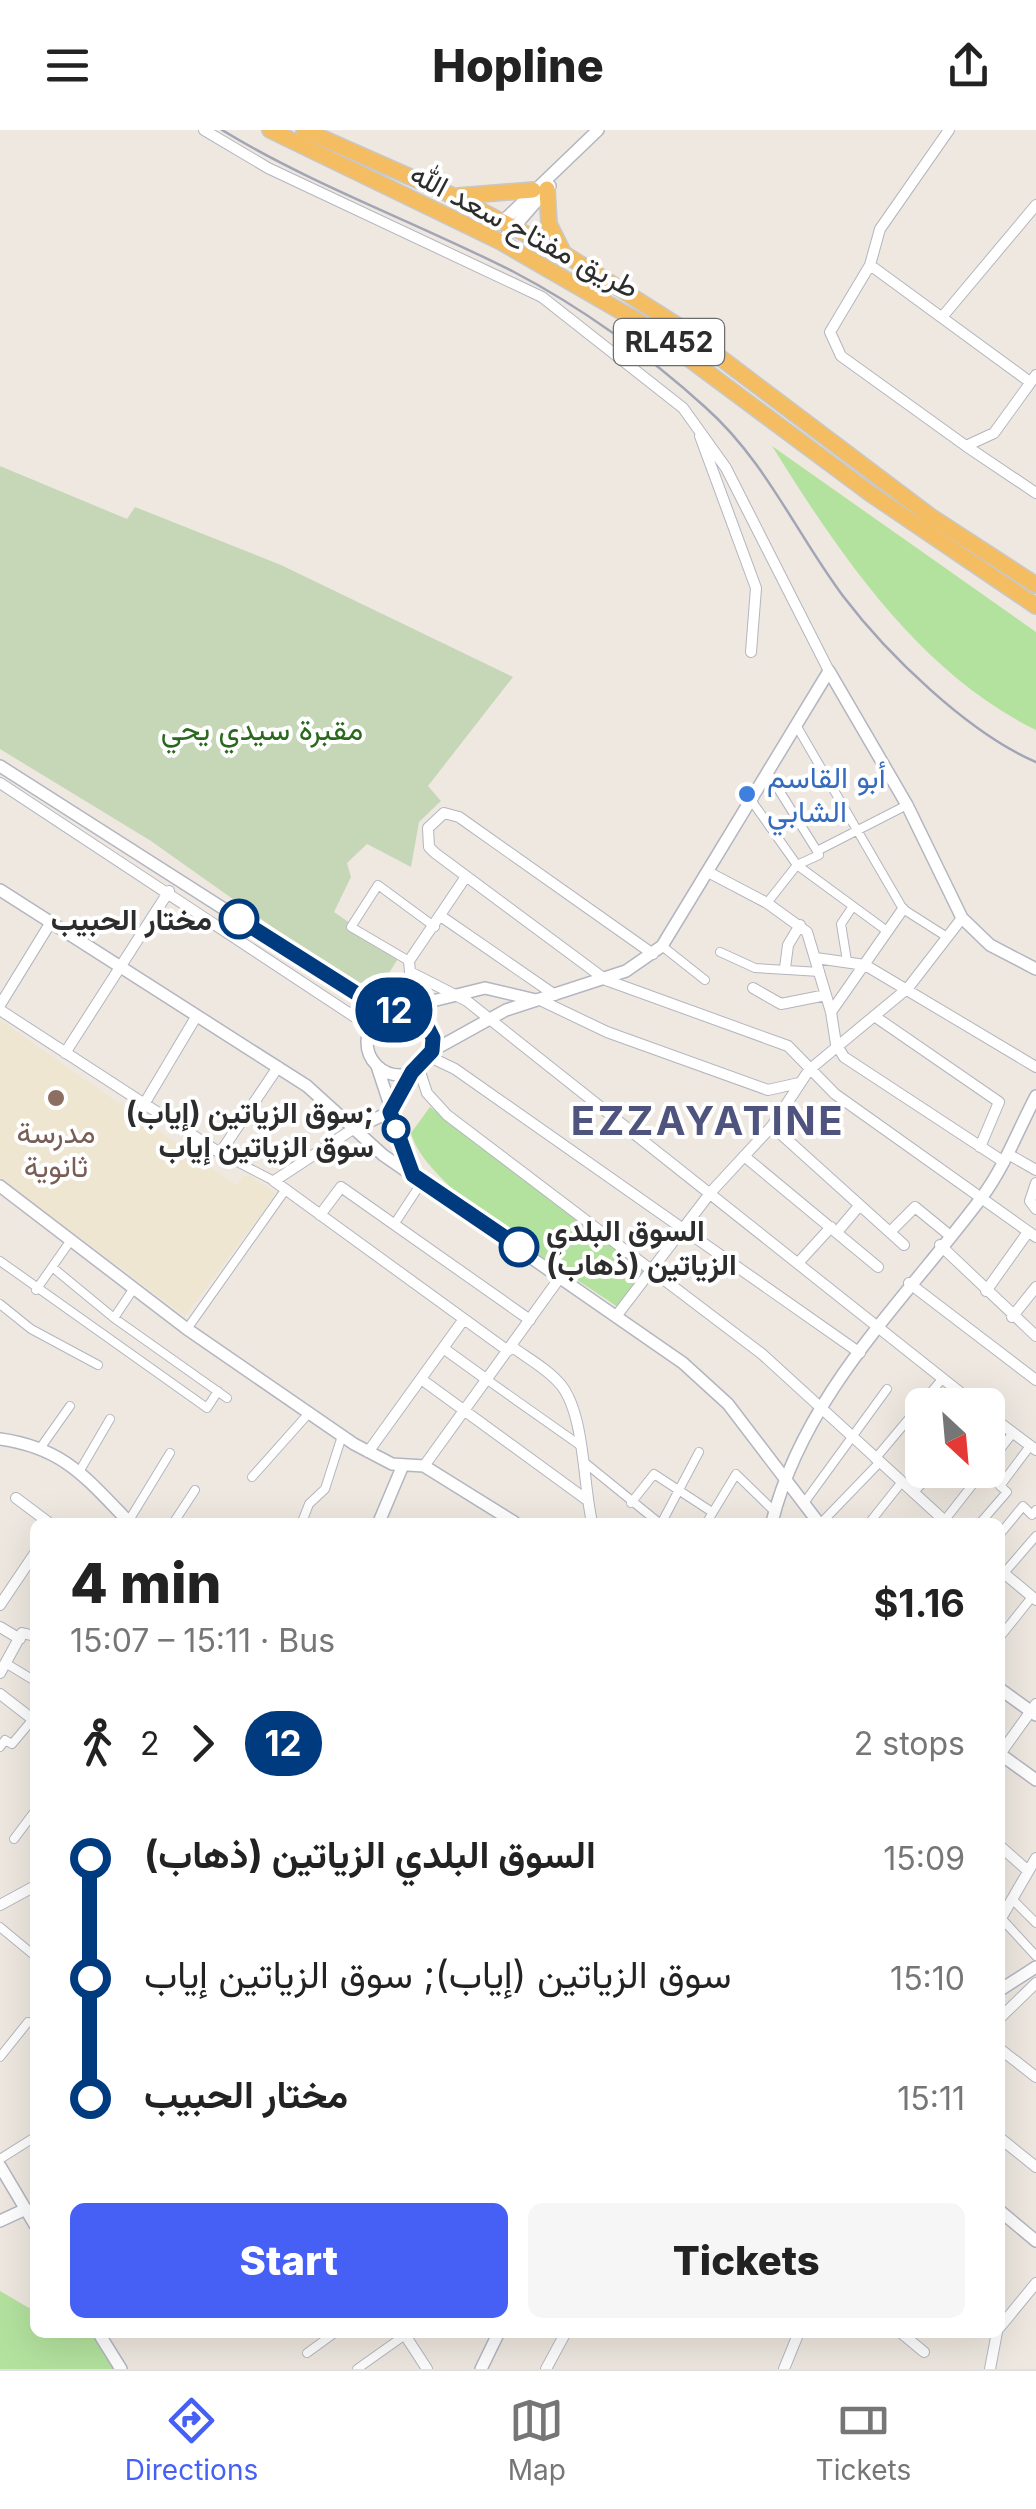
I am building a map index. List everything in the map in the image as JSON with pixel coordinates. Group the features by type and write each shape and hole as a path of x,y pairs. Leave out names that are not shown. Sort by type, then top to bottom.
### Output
{"highway":[{"name":"طريق مفتاح سعد الله","path":"270,130 495,239 678,348 872,494 1036,606"},
{"name":"طريق مفتاح سعد الله","path":"304,130 451,195 566,255 677,325 930,516 1036,585"},
{"path":"451,195 492,196 540,190 549,224 566,255"}],"street":[{"path":"204,130 268,168 542,298 638,370 694,422 741,494 829,671 907,805 962,918 990,945 1036,969"},
{"path":"495,239 598,130"},
{"path":"944,133 880,230 870,265 830,332 835,349 1036,493"},
{"path":"944,316 1036,206"},
{"path":"870,265 1033,378 994,433 966,446"},
{"path":"694,422 756,588 751,652"},
{"path":"274,1180 353,1130 390,1112 431,1054 488,1020 537,999 606,980 658,950 829,671"},
{"path":"796,725 860,828 904,910 946,937"},
{"path":"0,766 362,997 424,1020 433,1038 431,1054"},
{"path":"767,770 818,855 797,865 768,903"},
{"path":"0,783 372,1024"},
{"path":"751,800 797,865 887,931"},
{"path":"817,851 907,805"},
{"path":"705,980 460,817 444,812 428,828 429,847 465,878 606,980 769,1036 795,1050 809,1070 835,1094 1032,1234 986,1291"},
{"path":"708,872 800,924 816,958 836,1044 844,1057 980,1147 1036,1170"},
{"path":"409,960 439,922 465,878"},
{"path":"554,995 378,885 351,926 409,960 415,977 456,994 956,1388"},
{"path":"0,890 307,1086 353,1130 418,1178 684,1362 728,1404 817,1518"},
{"path":"65,1053 169,891"},
{"path":"847,960 841,924 853,906"},
{"path":"831,1012 904,910"},
{"path":"617,1315 711,1192 772,1126 809,1070 836,1044 877,1018 908,988 962,918"},
{"path":"51,922 0,1008 143,1106 220,1154 274,1180 563,1388 581,1446 591,1518"},
{"path":"785,968 788,945 800,924"},
{"path":"720,952 755,968 820,972"},
{"path":"816,958 865,965 1036,1067"},
{"path":"372,1024 395,1010 497,988 537,999 607,1032 768,1090 800,1083"},
{"path":"753,988 781,1004 826,995"},
{"path":"362,997 372,1024 367,1045 418,1178"},
{"path":"143,1106 196,1018"},
{"path":"877,1018 999,1102 980,1147"},
{"path":"431,1054 860,1352"},
{"path":"377,1066 396,1075 416,1071"},
{"path":"220,1154 278,1067"},
{"path":"416,1071 427,1093 447,1115 762,1354 941,1518"},
{"path":"774,1517 786,1475 819,1410 909,1283 982,1197 1034,1104"},
{"path":"772,1126 904,1245"},
{"path":"744,1156 878,1267"},
{"path":"395,1223 418,1178"},
{"path":"1036,1183 1030,1201 1036,1209"},
{"path":"0,1186 187,1329 342,1436 368,1452 403,1465 424,1466 508,1518"},
{"path":"320,1215 340,1187 530,1320"},
{"path":"187,1329 286,1189"},
{"path":"798,1262 858,1206"},
{"path":"890,1232 915,1207 986,1291 1036,1336"},
{"path":"36,1290 72,1240"},
{"path":"1,1265 207,1408 218,1391"},
{"path":"52,1267 114,1318 227,1398"},
{"path":"424,1466 561,1276"},
{"path":"909,1283 1036,1379"},
{"path":"1012,1317 1036,1287"},
{"path":"114,1318 134,1288"},
{"path":"0,1304 30,1329 98,1365"},
{"path":"368,1452 464,1319"},
{"path":"124,1351 138,1332"},
{"path":"443,1348 581,1446"},
{"path":"421,1378 587,1500"},
{"path":"824,1518 877,1461 944,1378"},
{"path":"804,1503 853,1441 886,1389"},
{"path":"41,1446 70,1406"},
{"path":"252,1477 309,1412"},
{"path":"80,1472 110,1419"},
{"path":"984,1518 1007,1492 1000,1486 1033,1448 1005,1428"},
{"path":"1005,1443 1012,1434"},
{"path":"304,1518 309,1504 326,1488 342,1436"},
{"path":"1,1441 41,1446 80,1472 124,1518"},
{"path":"663,1518 699,1452"},
{"path":"130,1518 170,1453"},
{"path":"584,1462 654,1518"},
{"path":"381,1518 403,1465"},
{"path":"631,1502 654,1474 712,1512"},
{"path":"709,1518 736,1474 774,1517"},
{"path":"873,1518 902,1483"},
{"path":"913,1493 918,1488"},
{"path":"948,1518 971,1488"},
{"path":"177,1518 195,1490"},
{"path":"16,1498 43,1518"},
{"path":"1005,1528 1023,1506 1032,1514 1036,1510"},
{"path":"1005,1568 1036,1536"},
{"path":"0,1605 30,1561"},
{"path":"1005,1574 1034,1598 1005,1631"},
{"path":"0,1628 20,1639"},
{"path":"30,1633 26,1631 20,1639 4,1668 30,1678"},
{"path":"1005,1692 1034,1710 1005,1748"},
{"path":"0,1694 30,1717"},
{"path":"0,1747 5,1740 12,1744 30,1724"},
{"path":"1005,1758 1036,1780"},
{"path":"14,1839 30,1818"},
{"path":"1005,1850 1027,1870"},
{"path":"1005,1912 1036,1858"},
{"path":"0,1905 30,1893"},
{"path":"1012,1899 1036,1923"},
{"path":"1005,1923 1036,1956"},
{"path":"0,1927 30,1952"},
{"path":"1005,1987 1036,1967"},
{"path":"1005,2013 1036,1983"},
{"path":"0,2056 28,2022"},
{"path":"1005,2053 1036,2077"},
{"path":"30,2140 0,2163 30,2217"},
{"path":"1005,2142 1036,2167"},
{"path":"0,2221 26,2209"},
{"path":"1005,2215 1036,2241"},
{"path":"1005,2322 1036,2283"},
{"path":"102,2338 122,2369"},
{"path":"306,2353 327,2338"},
{"path":"357,2369 399,2338"},
{"path":"407,2338 427,2369"},
{"path":"481,2369 496,2338"},
{"path":"546,2369 563,2338"},
{"path":"784,2369 797,2338"},
{"path":"907,2338 924,2352"},
{"path":"990,2369 997,2338"}],"shaded area":[{"name":"مدرسة ثانوية","path":"0,1020 236,1185 244,1176 251,1176 276,1194 185,1316 0,1178"}],"green space":[{"path":"772,446 1036,632 1036,730 994,706 918,643 854,568"},
{"name":"مقبرة سيدي يحي","path":"0,466 127,519 135,507 281,565 513,677 428,786 441,801 419,822 411,867 367,844 347,863 351,877 334,912 399,957 376,994 323,963 151,841 0,749"},
{"path":"430,1107 648,1271 619,1308 501,1228 442,1179 422,1155 411,1133"},
{"path":"0,2291 30,2308 30,2338 97,2338 117,2369 0,2369"}],"tram line":[{"path":"222,130 330,187 514,272 638,351 705,407 745,450 843,596 905,666 983,732 1036,762"}],"bus line":[{"name":"12","path":"239,919 362,997 390,1010 418,1014 430,1027 432,1051 425,1064 412,1072 390,1112 413,1175 519,1247"}],"place":[{"name":"أبو القاسم الشابي","path":"747,794"},
{"name":"مختار الحبيب","path":"239,919"},
{"name":"مدرسة ثانوية","path":"56,1098"},
{"name":"سوق الزياتين (إياب); سوق الزياتين إياب","path":"396,1129"},
{"name":"السوق البلدي الزياتين (ذهاب)","path":"519,1247"}],"district":[{"name":"EZZAYATINE","path":"708,1120"}]}
